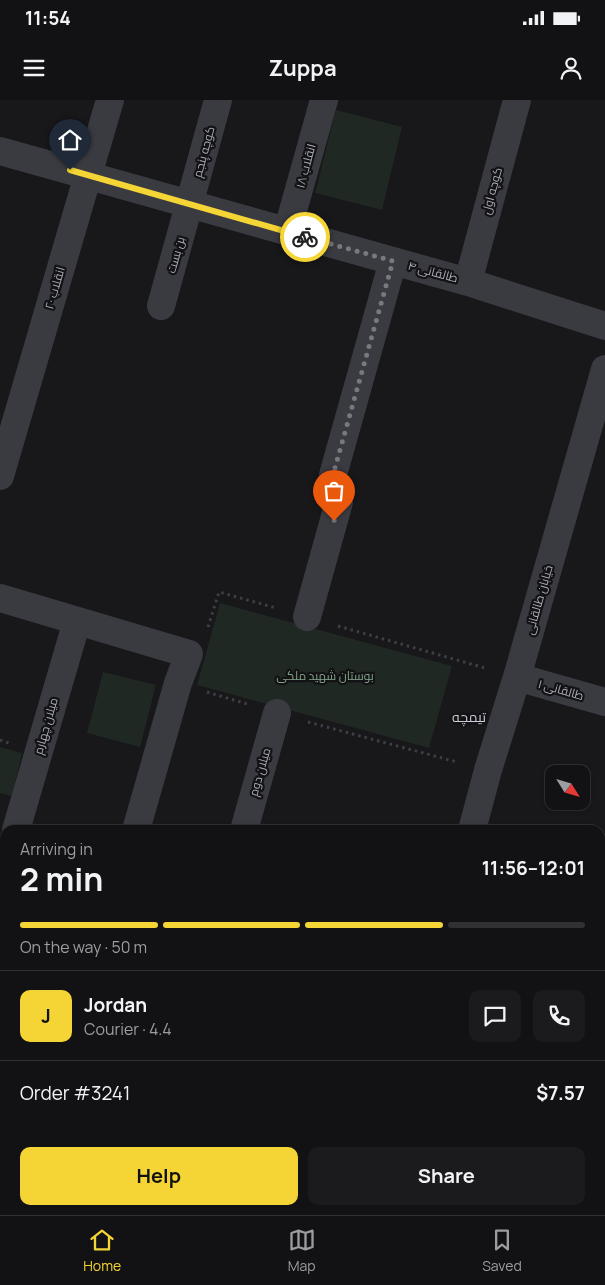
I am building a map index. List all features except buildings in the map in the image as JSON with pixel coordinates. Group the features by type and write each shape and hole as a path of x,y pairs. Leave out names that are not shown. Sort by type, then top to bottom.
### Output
{"street":[{"name":"انقلاب ۲۰","path":"0,476 110,100"},
{"name":"کوچه پنجم","path":"190,204 218,100"},
{"name":"انقلاب ۱۸","path":"288,232 324,100"},
{"name":"کوچه اول","path":"468,282 517,100"},
{"name":"طالقانی ۴","path":"0,151 468,282 605,326"},
{"name":"بن بست","path":"161,306 190,204"},
{"path":"307,617 339,502 333,475 393,261"},
{"name":"خیابان طالقانی","path":"473,825 605,369"},
{"path":"0,598 189,654 178,683 137,825"},
{"name":"میلان چهارم","path":"17,825 77,621"},
{"name":"طالقانی ۱","path":"517,677 605,702"},
{"name":"میلان دوم","path":"245,825 277,713"}],"path":[{"path":"189,654 202,646 219,592 517,677"},
{"path":"178,683 277,713 488,770"}],"green space":[{"path":"336,110 402,127 382,210 315,193"},
{"name":"بوستان شهید ملکی","path":"220,603 452,666 429,748 197,685"},
{"path":"103,672 156,685 140,747 87,733"},
{"path":"0,747 22,753 12,796 0,793"}],"way so far":[{"path":"305,237 393,261 333,475 339,502 334,521"}],"district":[{"name":"تیمچه","path":"469,717"}],"route":[{"path":"70,170 305,237"}]}
